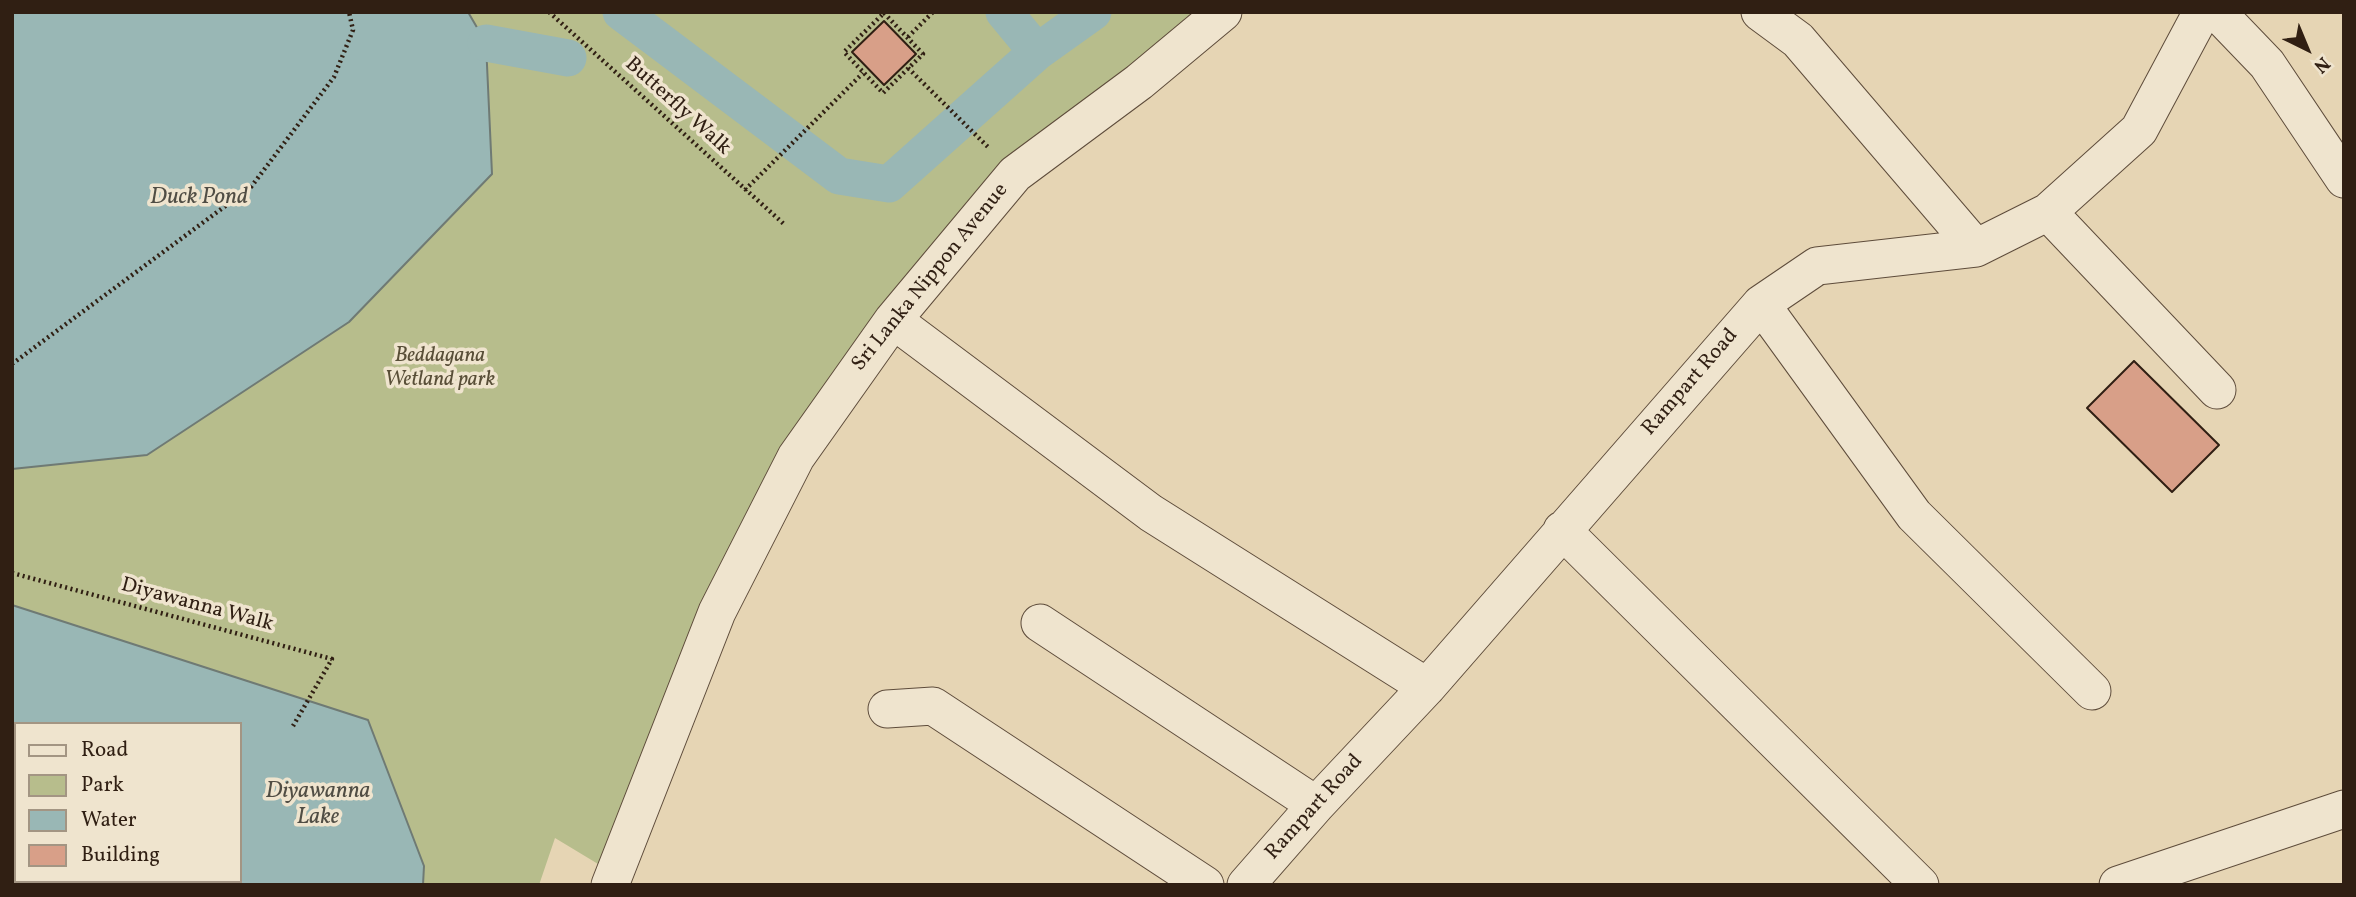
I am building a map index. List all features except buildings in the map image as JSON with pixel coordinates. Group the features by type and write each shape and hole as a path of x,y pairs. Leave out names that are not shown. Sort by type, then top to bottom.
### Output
{"street":[{"name":"Sri Lanka Nippon Avenue","path":"610,885 723,600 796,457 892,320 1015,174 1139,82 1223,12"},
{"path":"1760,12 1798,40 1976,248"},
{"name":"Rampart Road","path":"1246,885 1316,805 1427,687 1761,304 1817,266 1976,248 2048,212 2139,130 2202,12"},
{"path":"2217,12 2267,64 2344,179"},
{"path":"2048,212 2217,390"},
{"path":"1761,304 1914,515 2092,691"},
{"path":"892,320 1151,513 1427,687"},
{"path":"1562,530 1920,885"},
{"path":"1040,623 1316,805"},
{"path":"887,709 933,706 1205,885"},
{"path":"2118,885 2344,809"}],"path":[{"path":"12,364 251,187 334,77 353,30 349,12"},
{"name":"Butterfly Walk","path":"549,12 785,225"},
{"path":"908,37 933,12"},
{"path":"884,13 908,37 923,54 883,93 844,52 884,13"},
{"path":"908,68 992,151"},
{"path":"745,190 863,73"},
{"name":"Diyawanna Walk","path":"12,573 331,659 293,726"}],"green space":[{"name":"Beddagana Wetland park","path":"12,12 1223,12 1015,174 796,457 613,873 555,838 539,885 423,885 424,866 368,720 12,605"}],"water":[{"name":"Duck Pond","path":"12,12 468,12 486,43 492,174 349,322 147,455 12,469"},
{"name":"Diyawanna Lake","path":"12,605 368,720 424,866 423,885 12,885"}],"waterway":[{"path":"621,12 839,176 889,184 1037,52"},
{"path":"1004,12 1037,52 1093,12"},
{"path":"486,43 568,58"}]}
